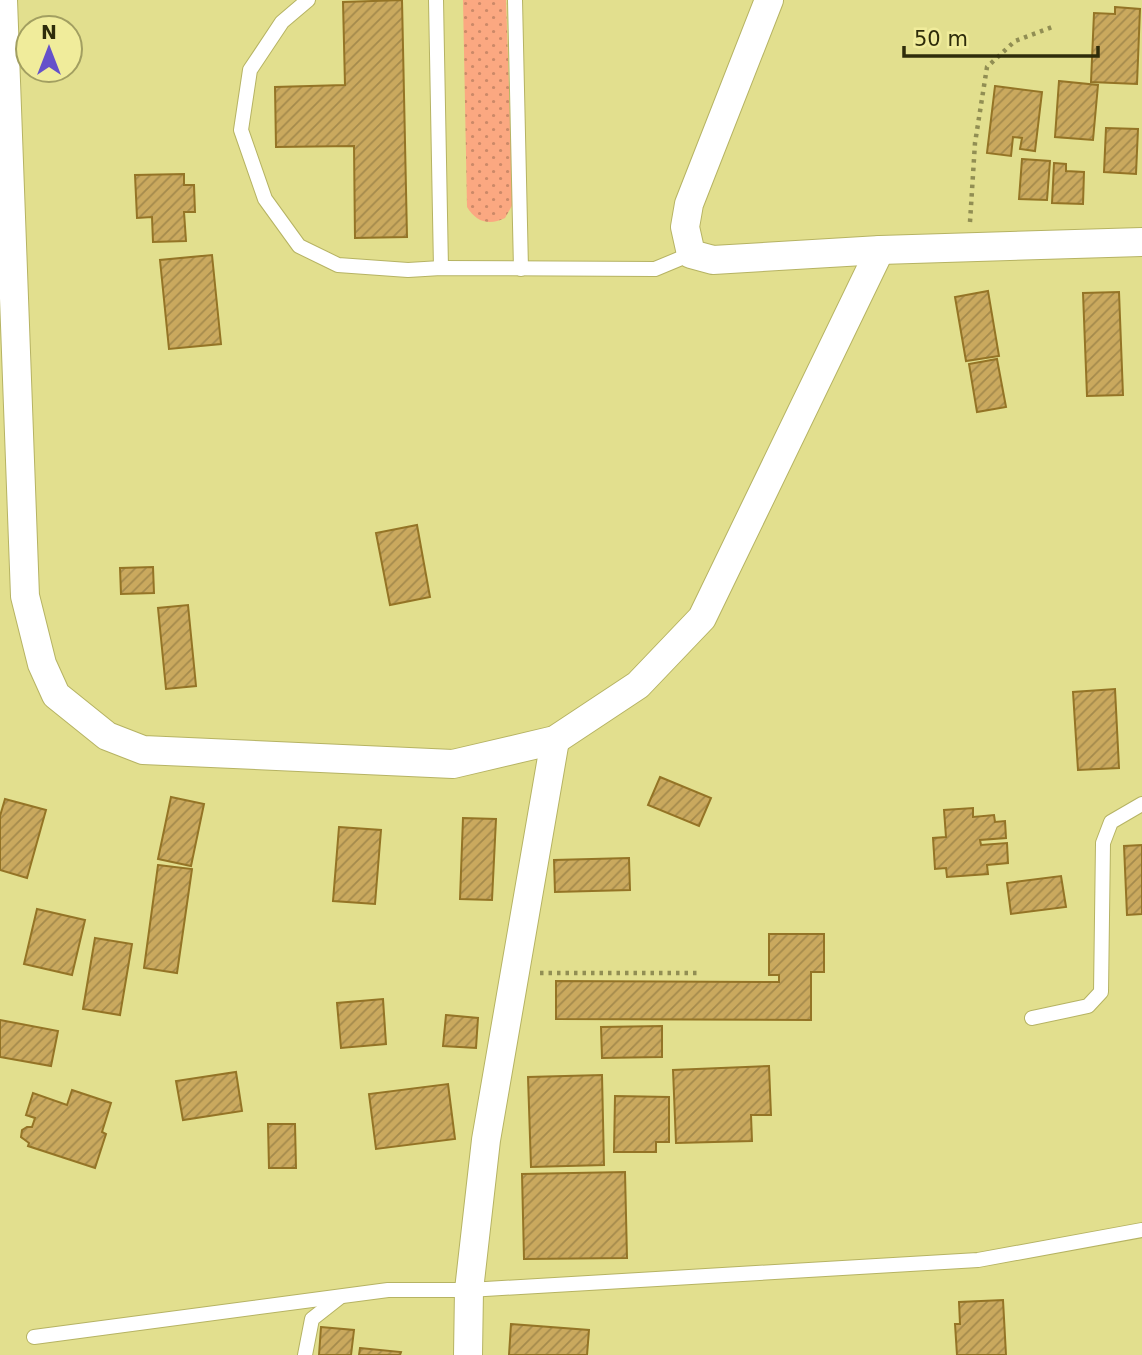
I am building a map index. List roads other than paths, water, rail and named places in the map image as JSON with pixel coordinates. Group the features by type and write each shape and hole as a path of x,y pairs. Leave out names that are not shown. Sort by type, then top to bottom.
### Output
{"street":[{"path":"3,0 25,596 42,664 56,695 107,736 143,750 453,764 555,740 638,685 702,618 880,250"},
{"path":"769,0 689,204 685,227 691,254 713,260 880,250 1142,242"},
{"path":"468,1355 469,1290 486,1140 555,740"}],"lane":[{"path":"308,0 282,22 250,70 241,130 265,199 299,246 338,265 408,270 655,269 691,254"},
{"path":"436,0 441,268"},
{"path":"515,0 521,269"},
{"path":"1032,1018 1088,1006 1101,992 1103,843 1111,822 1142,804"},
{"path":"34,1337 388,1290 469,1290 978,1260 1142,1230"},
{"path":"306,1355 312,1319 341,1296"}]}
